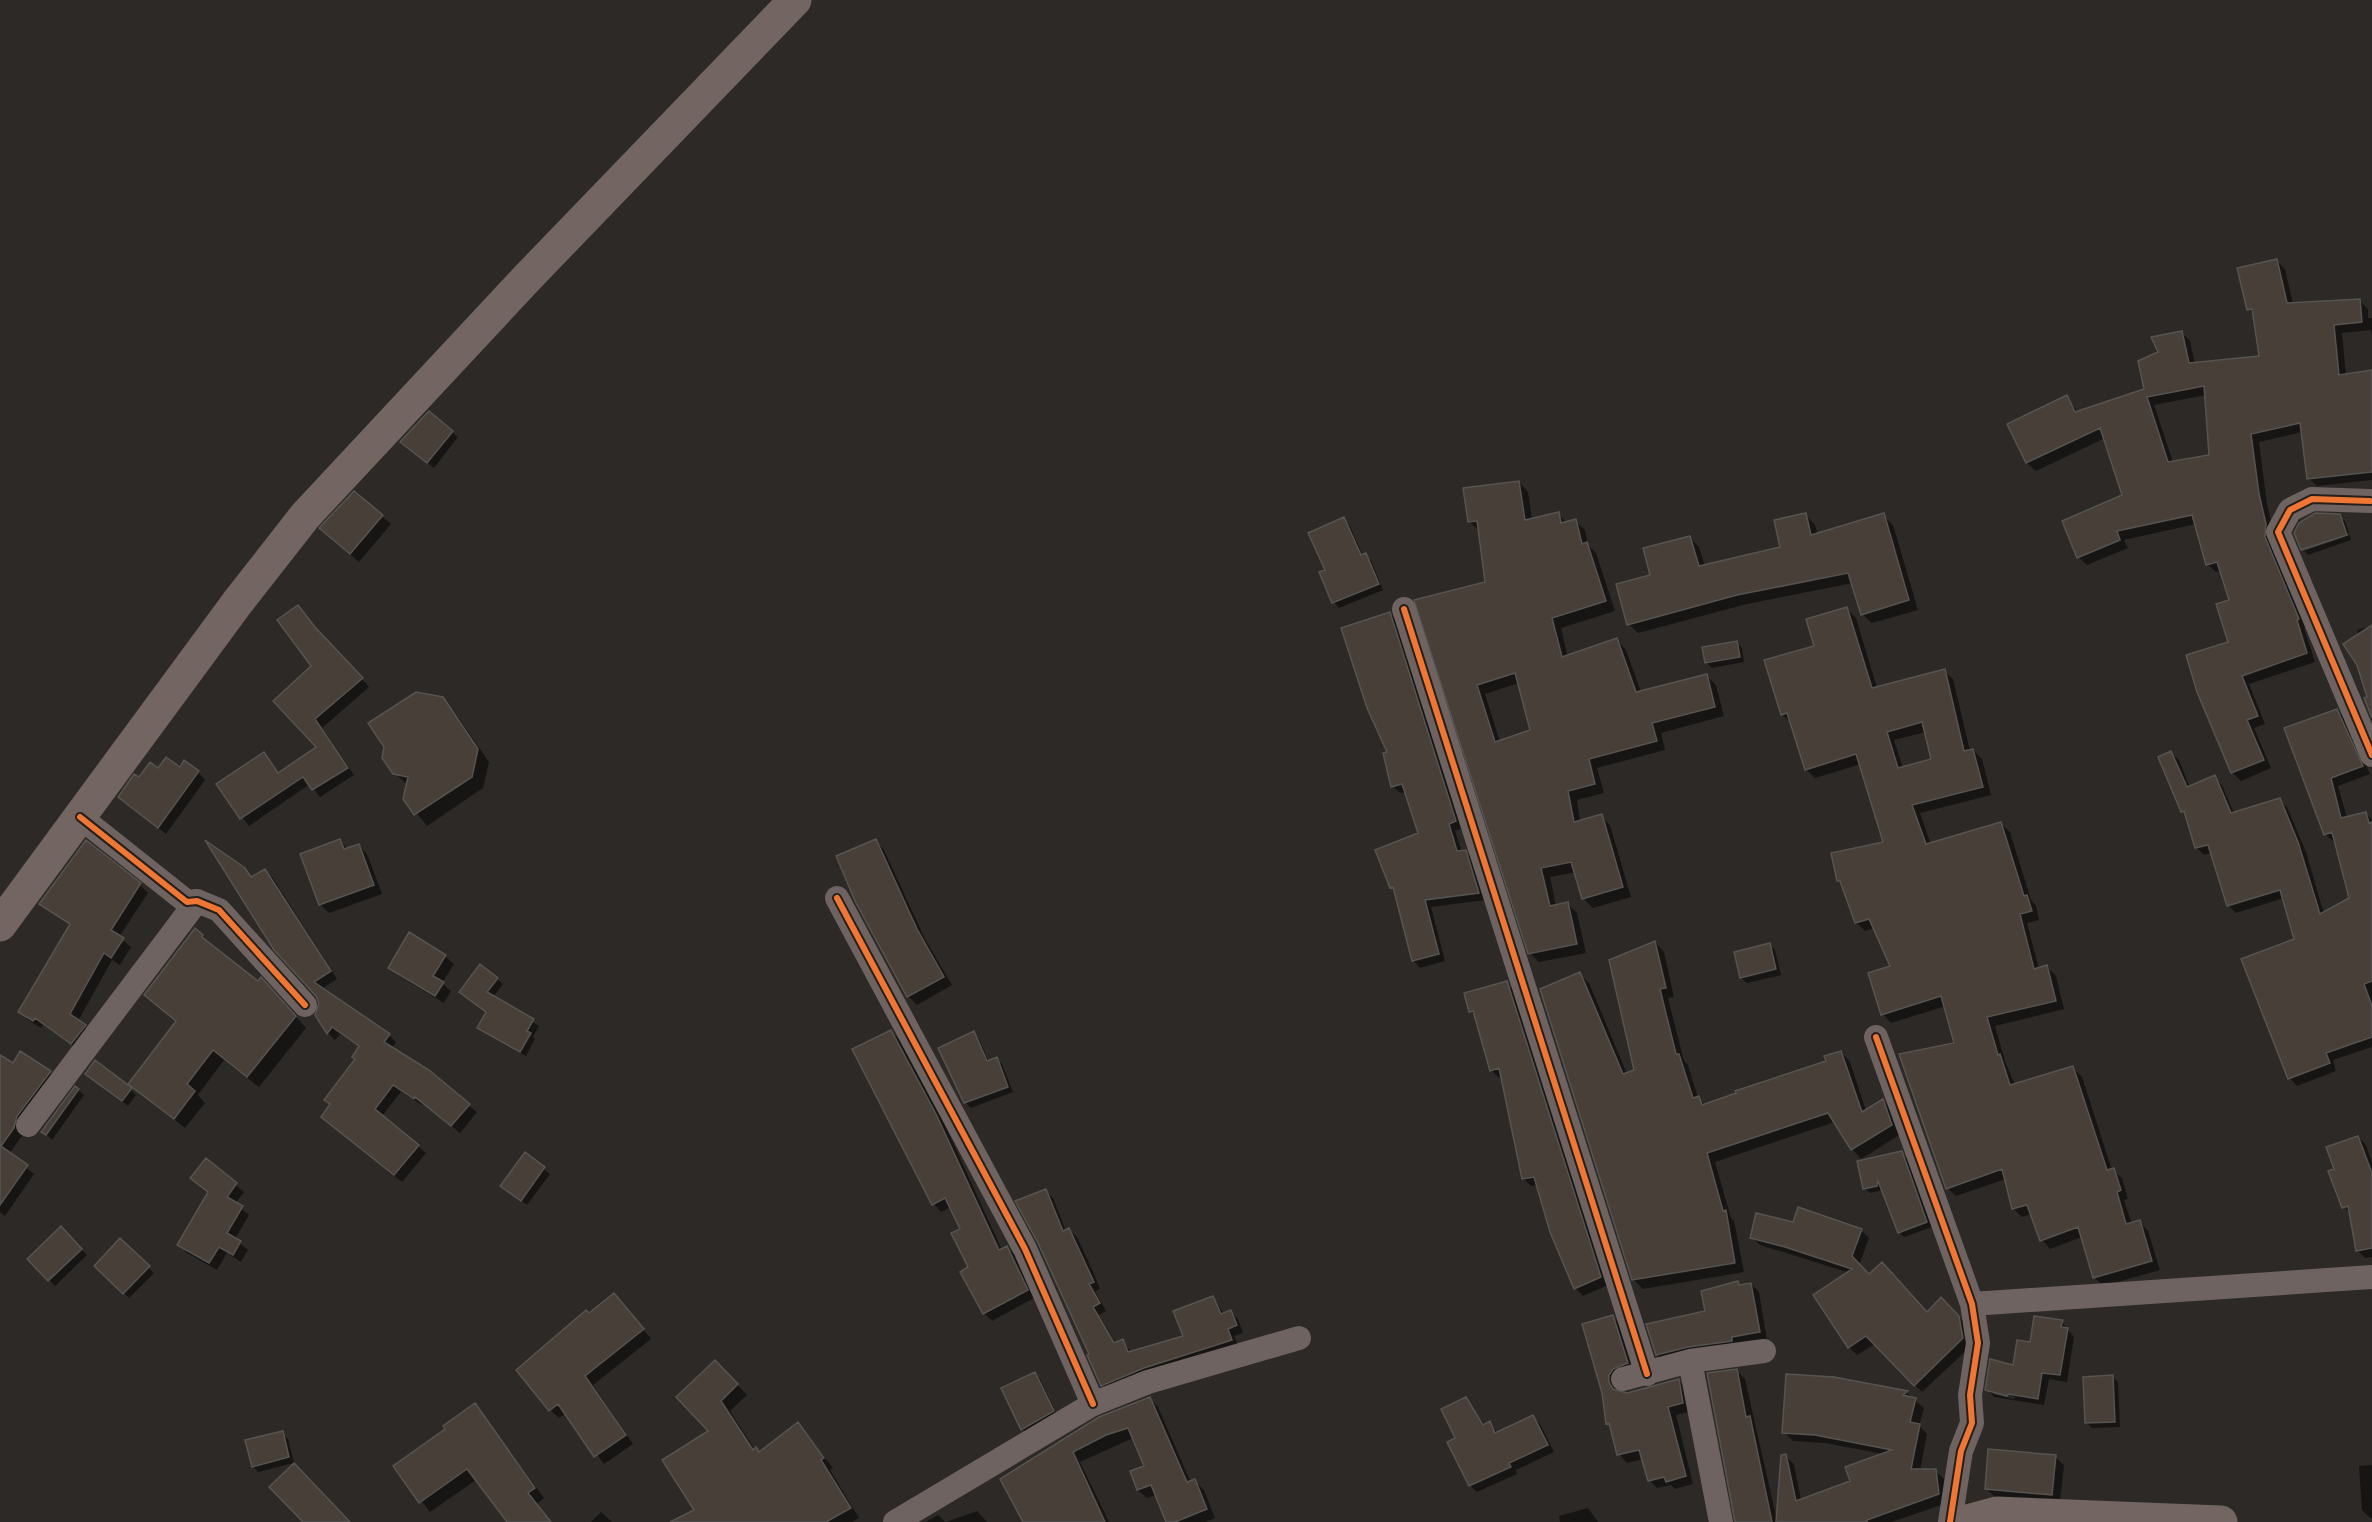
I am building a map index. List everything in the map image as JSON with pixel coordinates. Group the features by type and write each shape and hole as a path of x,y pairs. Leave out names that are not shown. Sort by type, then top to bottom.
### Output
{"main road":[{"path":"0,925 237,603 305,516 528,277 795,0"},
{"path":"1964,1522 1997,1513 2221,1522"}],"street":[{"path":"2370,501 2312,499 2290,510 2278,532 2372,754"},
{"path":"1404,609 1635,1377 1690,1361 1764,1351"},
{"path":"80,817 187,902 197,901 219,910 305,1005"},
{"path":"837,898 1026,1249 1093,1404"},
{"path":"28,1125 197,901"},
{"path":"1876,1037 1972,1304 1978,1343 1970,1395 1971,1423 1961,1451 1950,1522"},
{"path":"1972,1304 2372,1277"},
{"path":"895,1522 1093,1404 1148,1382 1299,1338"},
{"path":"1690,1361 1721,1522"}],"building":[{"path":"2277,259 2287,303 2360,299 2362,322 2334,325 2339,375 2372,370 2372,472 2307,479 2300,423 2251,434 2259,494 2266,524 2265,537 2299,619 2297,620 2307,653 2242,676 2258,716 2247,720 2264,760 2231,773 2197,692 2186,655 2228,642 2216,604 2229,600 2217,562 2206,565 2192,515 2117,531 2120,540 2077,558 2062,521 2122,495 2100,428 2026,463 2007,424 2067,395 2075,412 2144,389 2138,361 2158,352 2151,337 2182,331 2189,363 2259,356 2252,309 2247,310 2237,268","holes":["2204,386 2209,455 2168,462 2147,397"]},
{"path":"429,411 453,431 427,463 400,442"},
{"path":"1519,481 1525,520 1559,512 1561,523 1576,519 1582,544 1587,542 1606,601 1552,618 1562,657 1617,638 1636,692 1707,674 1715,707 1652,723 1657,741 1589,759 1595,784 1568,791 1574,822 1602,814 1623,887 1582,899 1571,862 1541,868 1550,906 1568,902 1577,944 1528,954 1414,600 1485,582 1477,521 1468,522 1463,488","holes":["1515,673 1530,730 1495,742 1477,685"]},
{"path":"354,491 383,515 350,554 319,528"},
{"path":"1806,513 1811,535 1884,513 1909,600 1861,615 1848,573 1737,595 1627,625 1616,584 1650,575 1643,548 1690,536 1699,566 1780,547 1774,520"},
{"path":"2315,513 2340,514 2347,535 2301,550 2294,533 2299,523"},
{"path":"1344,517 1361,555 1366,553 1379,584 1332,603 1319,572 1325,570 1308,533"},
{"path":"298,605 315,627 363,678 315,719 348,768 312,790 303,777 240,819 216,784 264,752 278,773 316,747 273,701 311,666 277,620"},
{"path":"1847,607 1872,688 1945,669 1964,751 1973,749 1983,787 1912,805 1926,844 2001,822 2024,896 2027,895 2032,911 2020,914 2034,969 2047,965 2056,1001 1987,1017 1998,1055 2000,1054 2010,1085 2073,1066 2107,1170 2114,1168 2121,1190 2117,1192 2126,1224 2140,1220 2152,1261 2093,1278 2078,1227 2040,1241 2027,1205 2012,1209 2002,1169 1946,1189 1899,1054 1954,1043 1941,996 1881,1015 1868,973 1890,966 1869,919 1855,923 1840,881 1837,881 1831,853 1883,842 1856,754 1805,770 1787,713 1781,715 1764,660 1814,646 1806,619","holes":["1922,722 1931,759 1898,768 1887,732"]},
{"path":"1390,612 1456,821 1449,824 1457,851 1466,850 1479,893 1425,900 1439,954 1412,961 1393,887 1390,888 1375,850 1418,833 1402,784 1391,787 1383,753 1387,752 1367,708 1341,628"},
{"path":"2372,625 2372,718 2364,698 2367,697 2357,665 2343,644"},
{"path":"1737,641 1740,657 1705,663 1702,647"},
{"path":"416,692 443,697 478,749 472,777 414,815 403,799 408,777 393,774 382,758 384,747 368,723"},
{"path":"2337,709 2363,766 2331,778 2341,818 2366,812 2369,823 2372,822 2372,981 2364,984 2372,1006 2372,1037 2326,1053 2330,1063 2288,1079 2241,959 2294,939 2280,890 2227,906 2208,845 2195,848 2184,811 2181,812 2158,757 2171,751 2187,787 2215,775 2231,813 2280,798 2298,842 2320,914 2349,898 2332,832 2324,835 2284,728"},
{"path":"166,757 180,767 184,760 199,771 158,828 118,797 134,774 139,777 150,762 158,768"},
{"path":"340,839 344,849 359,844 374,885 319,905 300,854"},
{"path":"876,839 917,929 944,977 907,997 855,901 836,856"},
{"path":"86,840 141,883 111,930 124,938 111,958 104,953 70,1014 86,1025 71,1044 35,1018 33,1021 18,1012 70,924 39,904"},
{"path":"205,840 245,868 251,877 265,869 331,971 314,982 390,1034 384,1042 429,1070 470,1104 451,1126 415,1097 414,1099 393,1085 375,1109 419,1145 394,1175 321,1117 330,1104 324,1100 355,1059 352,1057 359,1046 332,1027 327,1034 315,1015 319,1003 316,996 274,950"},
{"path":"195,928 203,935 202,937 258,981 261,977 296,1016 247,1077 213,1050 187,1084 195,1091 174,1119 128,1084 176,1021 144,995"},
{"path":"409,932 446,955 433,976 444,982 435,996 388,968"},
{"path":"1655,941 1666,988 1660,989 1676,1054 1679,1054 1693,1098 1699,1096 1702,1105 1736,1093 1735,1091 1826,1061 1824,1056 1841,1051 1862,1112 1883,1099 1892,1125 1851,1150 1828,1113 1707,1153 1723,1211 1726,1210 1735,1263 1632,1280 1540,989 1580,972 1623,1074 1634,1070 1609,960"},
{"path":"1770,943 1776,969 1740,978 1734,952"},
{"path":"480,964 498,978 487,992 534,1019 527,1031 531,1033 520,1052 477,1028 486,1012 459,992"},
{"path":"1507,981 1601,1277 1574,1289 1550,1232 1534,1177 1522,1179 1499,1068 1490,1071 1473,1011 1469,1012 1464,993"},
{"path":"891,1030 936,1114 999,1250 1007,1246 1028,1290 983,1314 960,1272 968,1267 951,1233 960,1229 945,1198 932,1205 852,1049"},
{"path":"974,1031 987,1061 997,1057 1008,1087 964,1103 938,1048"},
{"path":"20,1051 51,1071 17,1116 14,1128 1,1146 28,1165 0,1205 0,1055 13,1063"},
{"path":"95,1060 132,1088 122,1101 85,1074"},
{"path":"75,1086 79,1089 46,1135 41,1132"},
{"path":"2358,1136 2372,1173 2372,1248 2356,1251 2348,1206 2342,1208 2328,1171 2334,1169 2326,1147"},
{"path":"1902,1151 1927,1222 1898,1233 1878,1181 1877,1186 1863,1189 1857,1161"},
{"path":"525,1152 545,1167 521,1201 500,1186"},
{"path":"206,1158 237,1183 227,1197 243,1206 227,1233 241,1241 233,1255 219,1247 209,1263 177,1245 208,1192 190,1178"},
{"path":"1046,1189 1063,1231 1069,1228 1094,1282 1089,1284 1100,1303 1093,1307 1114,1343 1123,1339 1128,1352 1183,1336 1173,1311 1213,1296 1221,1314 1231,1310 1237,1325 1228,1329 1232,1340 1144,1368 1101,1386 1087,1355 1089,1354 1038,1243 1015,1201"},
{"path":"1798,1207 1862,1229 1852,1256 1869,1274 1882,1262 1927,1312 1941,1297 1959,1316 1963,1338 1914,1386 1866,1336 1848,1348 1813,1295 1852,1269 1750,1238 1756,1213 1793,1222"},
{"path":"61,1226 82,1249 48,1281 27,1259"},
{"path":"120,1238 150,1266 123,1294 94,1266"},
{"path":"1738,1281 1739,1285 1751,1283 1760,1332 1732,1337 1732,1341 1688,1347 1656,1355 1646,1324 1705,1311 1701,1291"},
{"path":"614,1293 644,1329 585,1376 626,1435 594,1457 558,1404 549,1411 516,1370 586,1310 589,1313"},
{"path":"1613,1315 1628,1363 1613,1369 1609,1375 1609,1382 1613,1389 1627,1393 1679,1379 1683,1403 1668,1407 1686,1476 1666,1482 1664,1477 1648,1481 1639,1450 1617,1455 1609,1423 1606,1424 1602,1393 1582,1324"},
{"path":"2034,1316 2063,1320 2061,1327 2068,1328 2060,1375 2042,1373 2038,1399 2008,1394 2007,1396 1985,1390 1990,1359 2013,1365 2017,1340 2030,1342"},
{"path":"715,1360 738,1384 721,1401 753,1450 756,1447 759,1452 798,1422 824,1458 821,1460 851,1508 826,1522 670,1522 694,1510 662,1460 708,1431 676,1397"},
{"path":"1737,1369 1746,1417 1750,1416 1772,1522 1735,1522 1707,1373"},
{"path":"1035,1372 1054,1411 1021,1430 1001,1388"},
{"path":"1786,1374 1834,1377 1908,1391 1903,1395 1916,1398 1910,1422 1920,1424 1911,1469 1936,1469 1939,1494 1867,1520 1867,1522 1776,1522 1781,1455 1786,1454 1796,1501 1850,1481 1845,1467 1892,1450 1815,1435 1782,1433"},
{"path":"2113,1375 2115,1422 2085,1423 2083,1377"},
{"path":"1150,1397 1187,1482 1195,1479 1207,1509 1175,1522 1166,1522 1151,1485 1137,1490 1130,1471 1144,1466 1128,1428 1106,1435 1073,1452 1105,1522 1023,1522 1000,1479 1099,1417"},
{"path":"1466,1397 1483,1425 1490,1421 1495,1433 1533,1415 1548,1445 1509,1463 1511,1467 1469,1486 1447,1442 1455,1438 1441,1409"},
{"path":"475,1403 535,1488 528,1493 551,1522 507,1522 467,1469 419,1503 393,1466 445,1429 443,1426"},
{"path":"283,1431 289,1457 252,1467 245,1440"},
{"path":"1988,1449 2056,1455 2052,1495 1985,1489"},
{"path":"294,1463 350,1522 303,1522 269,1487"}],"cycle path":[{"path":"2370,501 2312,499 2290,510 2278,532 2372,755"},
{"path":"1404,609 1647,1374"},
{"path":"80,817 187,902 197,901 219,910 305,1005"},
{"path":"837,898 1025,1249 1093,1404"},
{"path":"1876,1037 1972,1304 1978,1343 1970,1395 1972,1423 1961,1451 1950,1522"}]}
